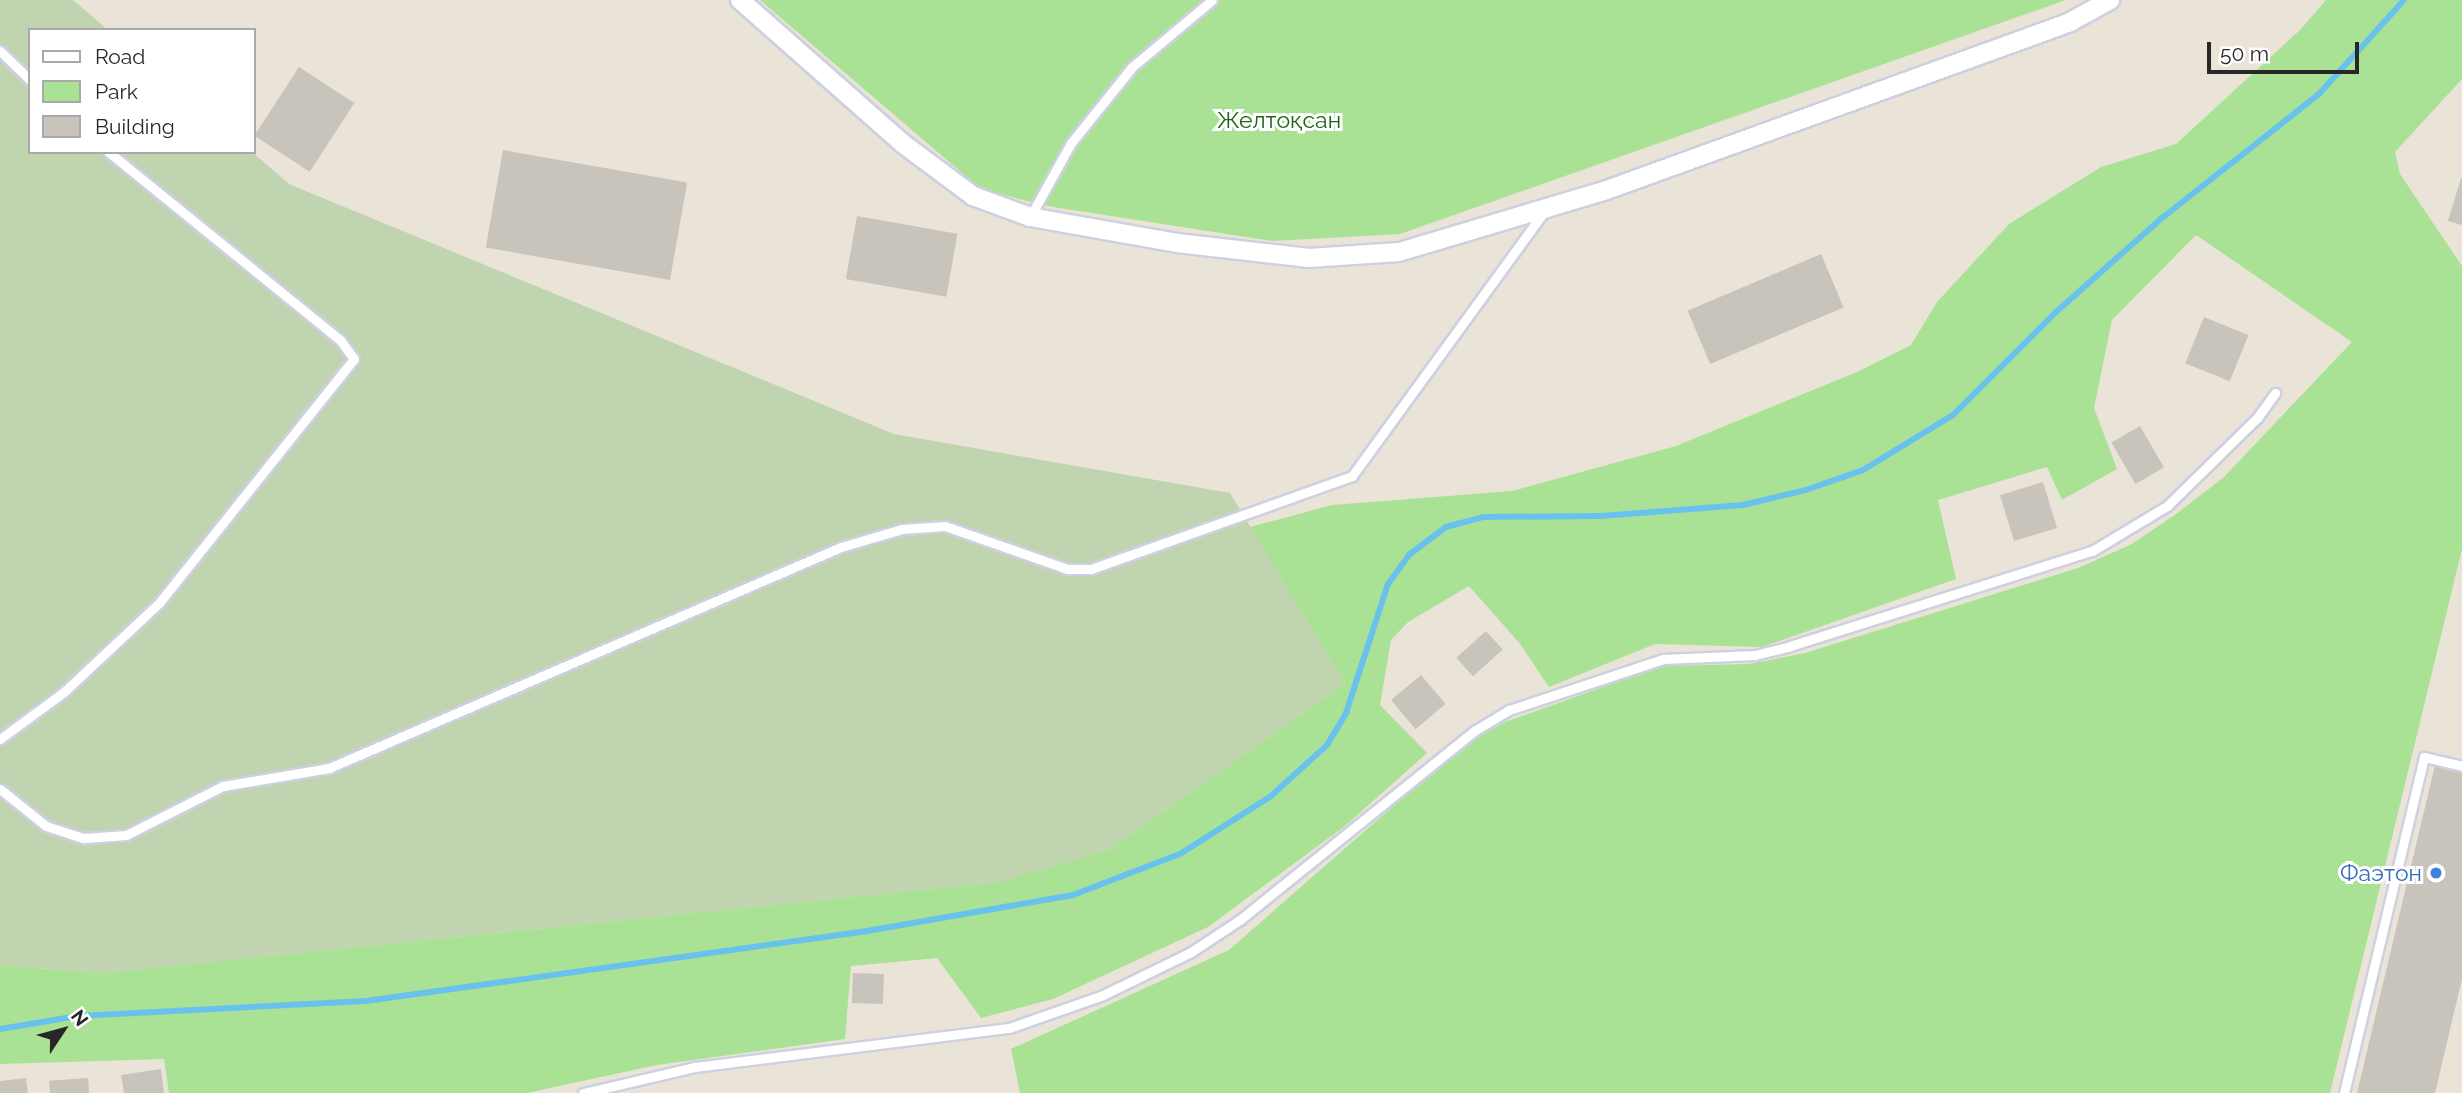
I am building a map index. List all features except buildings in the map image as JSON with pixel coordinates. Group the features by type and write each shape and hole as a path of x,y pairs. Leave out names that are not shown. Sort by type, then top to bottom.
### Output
{"street":[{"path":"740,0 902,143 973,196 1030,217 1177,243 1309,258 1399,253 1604,191 2070,22 2110,0"}],"lane":[{"path":"1030,217 1071,143 1132,67 1212,0"},
{"path":"0,51 28,78"},
{"path":"0,739 65,691 159,603 354,359 340,340 110,154"},
{"path":"0,789 46,826 85,838 127,835 223,786 330,768 841,547 890,533 945,526 1067,569 1091,569 1352,476 1547,208"},
{"path":"583,1093 695,1067 1009,1028 1103,995 1191,951 1241,919 1474,731 1509,710 1663,659 1755,655 1790,646 2092,551 2167,506 2257,418 2275,393"},
{"path":"2344,1093 2424,757 2462,766"}],"green space":[{"path":"0,0 73,0 106,28 28,28 28,154 254,154 289,184 894,434 1230,493 1345,683 1111,849 999,882 102,973 0,965"},
{"name":"Желтоқсан","path":"760,0 2066,0 1400,234 1272,241 1053,207 982,190"},
{"path":"2326,0 2462,0 2462,79 2395,152 2400,174 2462,266 2462,549 2330,1093 1020,1093 1011,1049 1229,950 1463,745 1505,722 1662,666 1749,664 1805,653 2078,568 2132,544 2176,514 2223,478 2352,342 2196,235 2112,320 2094,408 2117,469 2062,500 2047,467 1938,500 1956,579 1762,647 1655,644 1549,687 1521,645 1469,586 1408,622 1391,640 1380,705 1427,753 1345,826 1208,927 1053,999 981,1018 937,958 851,966 845,1039 657,1065 527,1093 169,1093 164,1059 0,1064 0,965 102,973 998,882 1111,849 1345,683 1250,527 1332,505 1512,491 1676,446 1857,372 1911,345 1937,302 2009,224 2101,167 2176,144 2301,29"}],"waterway":[{"path":"0,1029 78,1016 366,1001 867,931 1073,895 1180,854 1271,796 1327,745 1346,713 1388,584 1410,554 1446,527 1483,517 1601,516 1743,505 1806,490 1863,470 1953,415 2056,312 2162,218 2320,93 2404,0"}],"place":[{"name":"Фаэтон","path":"2436,873"}]}
